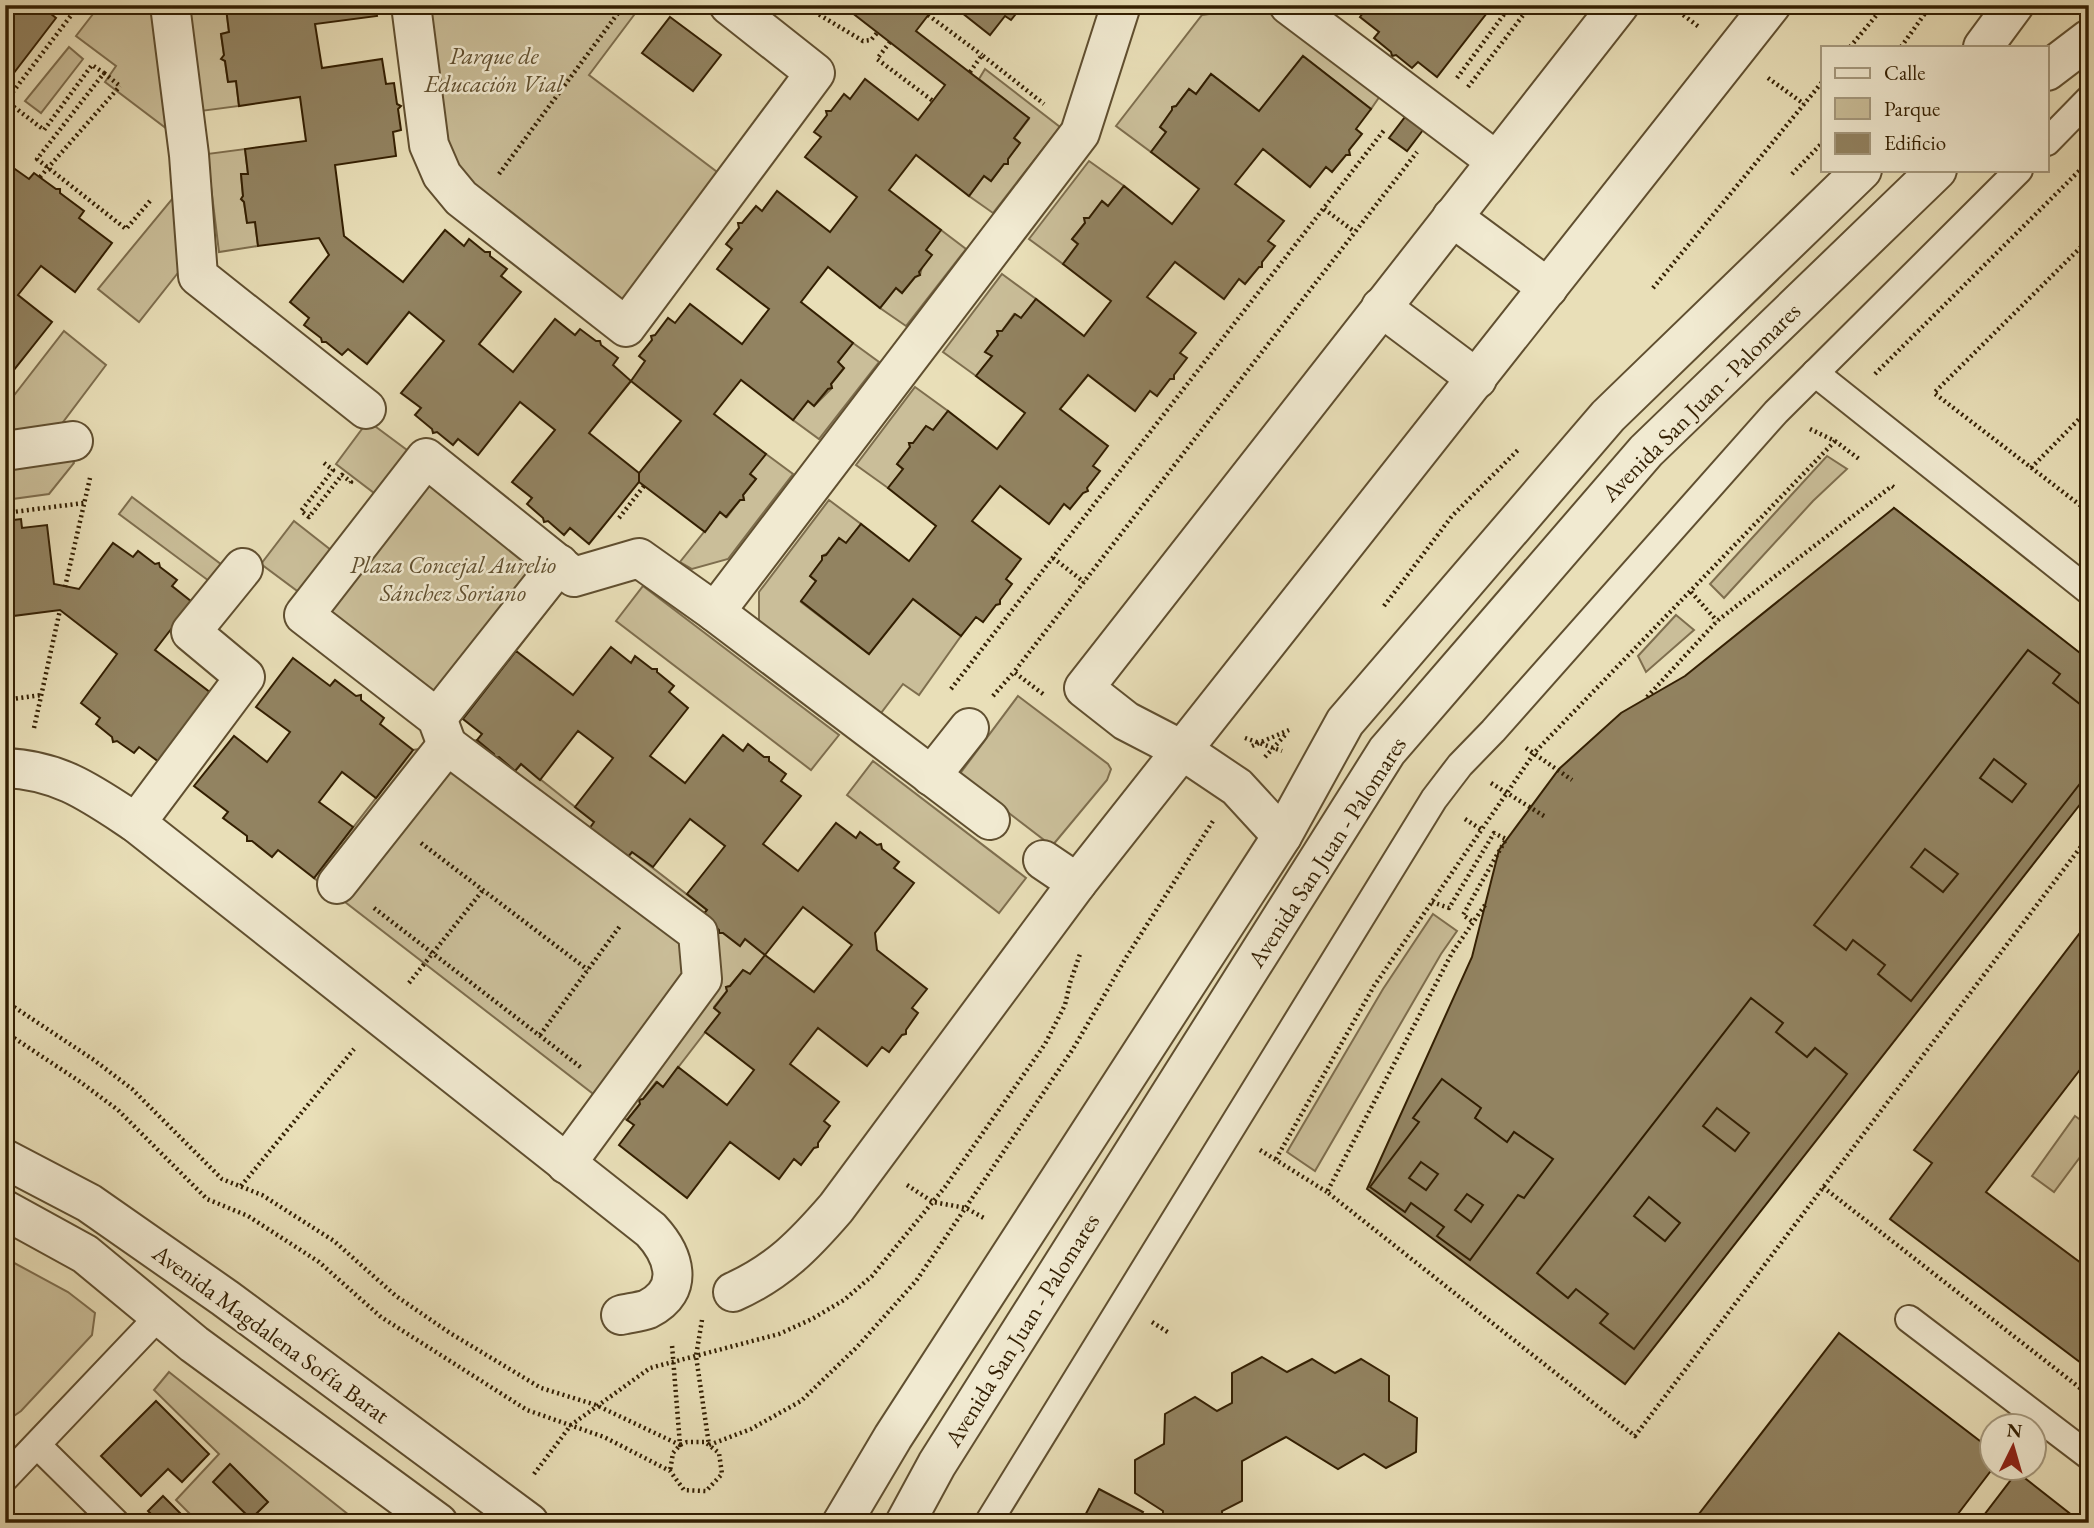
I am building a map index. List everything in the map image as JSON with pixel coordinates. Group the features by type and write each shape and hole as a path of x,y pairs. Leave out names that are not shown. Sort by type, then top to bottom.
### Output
{"street":[{"path":"170,5 189,155 198,276 366,409"},
{"path":"411,5 429,145 442,175 473,208 626,327 815,73 729,5"},
{"path":"715,612 1080,133 1121,5"},
{"path":"1289,5 1496,161"},
{"path":"1282,836 1237,787 1182,750 1126,721 1084,688 1619,5"},
{"path":"733,1292 761,1279 792,1256 836,1208 1077,883 1771,5"},
{"path":"1984,46 2014,5"},
{"path":"2048,70 2089,40"},
{"name":"Avenida San Juan - Palomares","path":"842,1523 893,1437 1282,836 1345,722 1608,416 1860,172"},
{"name":"Avenida San Juan - Palomares","path":"905,1523 937,1464 1387,751 1646,450 1935,172"},
{"path":"1452,217 1548,288"},
{"path":"1381,307 1477,379"},
{"path":"5,450 83,455"},
{"path":"566,1164 702,979 698,933 442,731 304,615 426,458 574,577 639,558 715,612 990,820"},
{"path":"339,883 389,819 442,731 559,564"},
{"path":"136,823 245,677 191,632 243,568"},
{"path":"931,776 969,728"},
{"path":"5,768 53,775 88,792 136,823 652,1230 670,1255 673,1276 671,1287 645,1310 621,1315"},
{"path":"1043,860 1077,883"},
{"name":"Avenida Magdalena Sofía Barat","path":"5,1159 89,1203 225,1298 519,1515"},
{"name":"Avenida Magdalena Sofía Barat","path":"5,1210 85,1254 194,1345 438,1523"}],"lane":[{"path":"2048,141 2089,99"},
{"path":"988,1523 1434,799 1460,765 1776,412 2017,172"},
{"path":"1815,373 2089,591"},
{"path":"5,1478 159,1316"},
{"path":"1909,1319 2089,1456"},
{"path":"37,1445 116,1523"}],"path":[{"path":"40,177 120,86 92,65 44,130 6,101 79,5"},
{"path":"473,208 624,5"},
{"path":"1005,680 1014,672 1355,232 1428,110 1511,5"},
{"path":"943,699 1324,209 1428,110 1531,5"},
{"path":"1851,46 1885,5"},
{"path":"1902,46 1931,5"},
{"path":"928,15 1080,133"},
{"path":"823,17 863,41 871,40 877,33"},
{"path":"890,42 877,59 933,101"},
{"path":"970,72 982,55"},
{"path":"104,73 37,159 126,229 189,155"},
{"path":"1653,288 1821,83"},
{"path":"1818,432 2089,161"},
{"path":"2082,167 2089,174"},
{"path":"1324,209 1355,232"},
{"path":"2089,239 1934,393 2089,512"},
{"path":"2031,468 2089,409"},
{"path":"1835,441 1535,752 1374,986 1276,1159 1327,1192 1634,1436 2089,836"},
{"path":"65,587 84,503 83,455"},
{"path":"1647,697 1717,621 1892,486 1903,494"},
{"path":"5,513 84,503"},
{"path":"1053,558 1084,582"},
{"path":"1691,592 1717,621"},
{"path":"25,735 34,727 60,610"},
{"path":"1014,672 1045,695"},
{"path":"5,700 41,695"},
{"path":"709,1445 751,1429 802,1401 857,1348 915,1281 1073,1049 1127,956 1209,827 1237,787 1290,730"},
{"path":"1535,752 1572,780"},
{"path":"1506,792 1544,816"},
{"path":"389,819 587,970"},
{"path":"1432,902 1449,908 1494,833 1506,839 1463,915 1473,922"},
{"path":"339,883 617,1095"},
{"path":"403,990 483,890"},
{"path":"540,1035 644,892"},
{"path":"1327,1192 1452,953 1485,905"},
{"path":"5,1001 94,1060 132,1089 222,1179 262,1195 334,1241 396,1296 450,1333 541,1388 596,1405 680,1445"},
{"path":"5,1032 118,1110 207,1199 248,1216 319,1262 381,1317 527,1410 604,1437 670,1471 684,1490 706,1491 722,1474 719,1453 705,1442 687,1442 680,1445 673,1454 670,1471"},
{"path":"241,1186 360,1042"},
{"path":"1823,1187 2089,1395"},
{"path":"702,1315 696,1356 709,1445"},
{"path":"671,1337 680,1445"},
{"path":"519,1515 571,1425 596,1405"}],"green space":[{"path":"100,5 158,5 171,132 105,82 116,66 76,36"},
{"name":"Parque de Educación Vial","path":"411,5 629,5 637,11 589,75 733,184 626,327 461,198"},
{"path":"1265,6 1380,96 1371,109 1303,56 1259,111 1211,74 1196,94 1189,89 1176,106 1172,107 1160,127 1166,132 1151,152 1116,126 1202,15"},
{"path":"226,8 229,32 221,34 228,82 236,81 239,106 201,111 188,13"},
{"path":"69,47 83,59 41,113 25,101"},
{"path":"985,69 1060,127 993,213 969,196 984,176 991,181 1004,164 1008,164 1008,159 1020,143 1014,138 1029,119 979,79"},
{"path":"245,149 248,174 241,175 241,199 244,202 247,222 255,222 258,246 219,252 207,154"},
{"path":"1089,161 1124,186 1108,206 1102,201 1089,218 1085,218 1085,223 1072,239 1078,244 1063,264 1029,239"},
{"path":"177,193 181,269 139,322 98,289"},
{"path":"941,230 966,249 906,326 880,308 896,288 902,293 915,277 920,275 926,250"},
{"path":"1002,274 1036,299 1021,318 1014,314 1002,331 998,331 998,335 985,352 992,356 976,376 943,352"},
{"path":"64,331 106,365 60,426 5,436 5,407"},
{"path":"853,343 879,362 819,439 793,420 808,401 815,405 832,388 831,384 844,368 838,362"},
{"path":"915,387 948,411 933,430 926,426 913,443 909,443 910,447 897,464 903,469 888,488 856,465"},
{"path":"368,421 411,453 378,496 336,464"},
{"name":"Plaza Concejal Aurelio Sánchez Soriano","path":"438,445 586,561 463,719 437,718 304,615"},
{"path":"766,454 793,474 728,559 692,569 680,562 720,512 727,517 740,500 744,500 743,495 756,479 750,474"},
{"path":"1827,456 1847,469 1813,501 1724,598 1710,584"},
{"path":"71,458 74,463 49,494 5,500 5,468"},
{"path":"132,497 226,568 213,584 119,514"},
{"path":"829,500 861,524 846,543 822,556 810,576 816,581 801,602 869,654 913,599 961,636 919,695 903,684 881,713 759,622 759,592"},
{"path":"294,521 336,554 304,596 261,564"},
{"path":"643,586 839,735 811,770 616,621"},
{"path":"1676,615 1694,630 1646,672 1638,656"},
{"path":"1018,696 1111,769 1107,780 1052,846 959,775"},
{"path":"477,740 494,754 495,758 499,757 515,771 521,764 594,822 627,858 632,852 707,910 702,916 719,930 719,933 723,933 740,946 745,939 765,955 750,974 743,970 730,986 726,987 727,991 714,1007 720,1013 663,1087 656,1082 627,1120 314,878 413,750"},
{"path":"873,761 1026,878 999,913 847,795"},
{"path":"1433,914 1457,931 1315,1171 1287,1152 1383,989"},
{"path":"2075,1116 2089,1126 2089,1145 2054,1192 2032,1176"},
{"path":"5,1258 68,1292 95,1313 92,1335 21,1411 5,1422"},
{"path":"169,1372 359,1523 199,1523 176,1500 219,1454 154,1390"}],"building":[{"path":"5,5 40,5 56,18 10,78 5,75"},
{"path":"247,5 375,5 377,16 315,24 322,68 382,59 386,84 394,83 397,104 401,106 398,109 401,130 393,132 396,156 335,165 344,236 403,282 445,230 464,246 469,239 485,252 490,252 490,256 507,269 501,276 521,292 479,344 513,372 555,319 575,335 580,329 600,341 601,345 618,358 613,365 631,381 589,433 639,473 639,482 589,544 570,528 564,535 548,521 544,522 527,504 532,498 512,482 555,430 520,402 478,455 458,439 453,445 437,432 433,433 432,429 415,415 421,408 401,393 444,341 409,312 367,364 348,349 342,355 326,342 322,342 321,338 304,325 309,318 290,302 329,255 319,238 258,246 255,222 247,223 244,202 241,199 241,174 248,174 245,149 306,141 300,97 239,106 236,81 228,82 225,61 221,59 224,55 221,34 229,32 226,8"},
{"path":"842,5 936,5 916,31 1029,118 1014,138 1020,143 1008,159 1008,164 1004,164 991,181 984,176 969,196 916,155 889,190 941,230 926,250 932,255 919,272 920,275 915,277 902,293 896,288 880,308 828,267 801,302 853,343 838,362 844,368 831,384 832,388 828,389 814,406 808,401 793,420 741,380 714,414 766,454 750,474 756,479 743,495 744,500 740,500 726,517 720,512 705,532 639,482 639,473 681,421 631,381 645,361 639,356 652,340 651,336 655,335 668,318 675,323 690,304 742,344 769,309 717,269 732,249 726,244 739,228 738,223 742,223 756,206 762,211 777,191 830,232 857,197 805,157 821,137 814,132 827,115 826,111 831,111 844,94 850,99 865,79 918,120 945,85"},
{"path":"952,5 1023,5 1011,20 1005,16 990,35"},
{"path":"1369,5 1486,5 1490,9 1437,77 1418,62 1412,68 1396,55 1392,56 1391,52 1374,38 1379,32 1360,17"},
{"path":"670,17 721,55 693,91 642,53"},
{"path":"1303,56 1371,109 1356,129 1362,134 1349,150 1350,155 1346,155 1332,172 1326,167 1310,187 1263,149 1235,184 1284,221 1268,241 1275,246 1262,262 1262,267 1259,267 1245,284 1239,279 1224,299 1175,262 1147,297 1196,333 1180,353 1187,358 1174,375 1174,379 1170,379 1157,396 1150,391 1135,411 1088,375 1060,409 1108,446 1093,466 1100,471 1087,488 1088,491 1083,493 1070,509 1064,504 1049,524 1000,486 972,521 1021,559 1006,579 1012,584 1000,604 996,605 983,622 976,617 961,636 913,599 869,654 801,601 816,581 810,576 822,556 826,555 839,538 846,543 861,524 909,561 936,526 888,488 903,469 897,464 910,447 909,443 913,443 926,426 933,430 948,411 997,449 1025,413 976,376 992,356 985,352 998,335 997,331 1002,331 1015,314 1021,318 1036,299 1084,336 1111,301 1063,264 1078,244 1072,239 1085,223 1084,218 1089,218 1102,201 1108,206 1124,186 1172,224 1199,189 1151,152 1166,132 1160,127 1172,107 1176,106 1189,89 1196,94 1211,74 1259,111"},
{"path":"1405,117 1423,130 1407,151 1389,138"},
{"path":"5,162 29,179 34,173 60,189 60,193 84,211 79,218 112,243 75,292 41,266 18,295 52,322 13,371 5,365"},
{"path":"1894,508 1925,533 1919,541 1951,566 1958,558 1991,584 1941,647 1946,652 1916,690 1877,660 1885,650 1853,625 1846,635 1808,606 1838,568 1844,572","holes":["1892,545 1908,558 1895,574 1879,561","1936,579 1952,592 1939,608 1924,595"]},
{"path":"1894,508 2089,660 2089,793 1625,1384 1367,1189 1472,957 1499,850 1559,769 1621,713 1685,676"},
{"path":"21,519 22,528 47,525 54,584 79,589 113,543 133,557 138,551 155,564 159,563 160,567 177,580 172,586 192,602 155,650 211,693 159,762 139,747 134,753 117,741 113,742 112,737 96,724 100,718 81,703 117,654 60,610 5,617 5,521"},
{"path":"611,647 631,663 635,656 652,669 657,669 657,672 674,686 669,692 688,708 650,756 685,783 723,735 743,751 748,744 764,757 769,757 769,761 786,774 781,781 801,796 763,844 798,871 836,823 856,838 860,832 877,845 881,844 882,849 899,862 894,868 914,883 875,933 877,950 927,989 912,1008 918,1013 906,1034 902,1035 889,1052 882,1047 867,1066 818,1028 790,1064 839,1102 824,1121 830,1126 818,1147 814,1148 801,1165 794,1159 779,1179 730,1142 687,1198 619,1145 634,1125 627,1120 640,1104 639,1100 643,1099 657,1082 663,1087 678,1067 727,1105 754,1070 705,1032 720,1013 714,1008 727,991 726,987 730,986 743,970 750,974 765,955 745,939 740,946 723,933 719,933 719,930 702,916 707,910 687,894 725,846 690,819 653,867 632,852 627,858 589,829 594,822 575,807 613,758 578,731 540,780 521,764 515,771 499,757 495,758 494,754 477,740 482,734 463,719 516,651 573,695","holes":["803,907 852,945 814,992 765,955"]},
{"path":"2028,650 2060,674 2053,683 2085,708 2089,703 2089,772 1911,1001 1878,974 1885,965 1853,940 1846,950 1814,925","holes":["1994,759 2026,784 2012,802 1980,778","1925,849 1958,874 1943,892 1911,867"]},
{"path":"293,658 330,686 335,680 356,696 361,695 361,700 384,718 380,724 413,750 376,798 342,772 319,802 353,827 314,878 278,850 272,857 252,841 247,841 247,836 223,818 228,812 194,786 234,736 267,762 290,732 256,707"},
{"path":"2089,921 2089,1058 1986,1192 2089,1269 2089,1369 1890,1219 1932,1163 1914,1150"},
{"path":"1751,998 1783,1023 1776,1032 1807,1057 1815,1048 1847,1074 1634,1349 1600,1323 1608,1314 1576,1289 1568,1298 1537,1273","holes":["1717,1108 1749,1133 1735,1151 1703,1126","1649,1197 1680,1223 1665,1241 1634,1216"]},
{"path":"1442,1079 1481,1108 1475,1118 1507,1142 1514,1132 1553,1159 1524,1198 1518,1195 1470,1260 1437,1236 1444,1227 1411,1203 1405,1212 1370,1187 1419,1122 1413,1118","holes":["1421,1162 1438,1174 1426,1190 1409,1178","1467,1194 1483,1205 1471,1222 1455,1210"]},
{"path":"1839,1333 1979,1440 1979,1482 1982,1482 1951,1523 1692,1523"},
{"path":"1262,1357 1287,1372 1312,1359 1335,1373 1361,1359 1389,1376 1389,1401 1417,1418 1416,1452 1386,1468 1364,1454 1338,1469 1286,1437 1242,1461 1242,1501 1222,1511 1222,1523 1163,1523 1163,1511 1135,1493 1135,1460 1164,1444 1165,1414 1195,1397 1217,1411 1232,1403 1232,1373"},
{"path":"156,1401 209,1454 182,1482 168,1469 141,1496 101,1456"},
{"path":"230,1464 268,1502 251,1519 213,1482"},
{"path":"2009,1482 2030,1482 2082,1523 1978,1523"},
{"path":"1099,1489 1143,1512 1137,1523 1081,1523"},
{"path":"163,1496 190,1523 160,1523 148,1511"}]}
